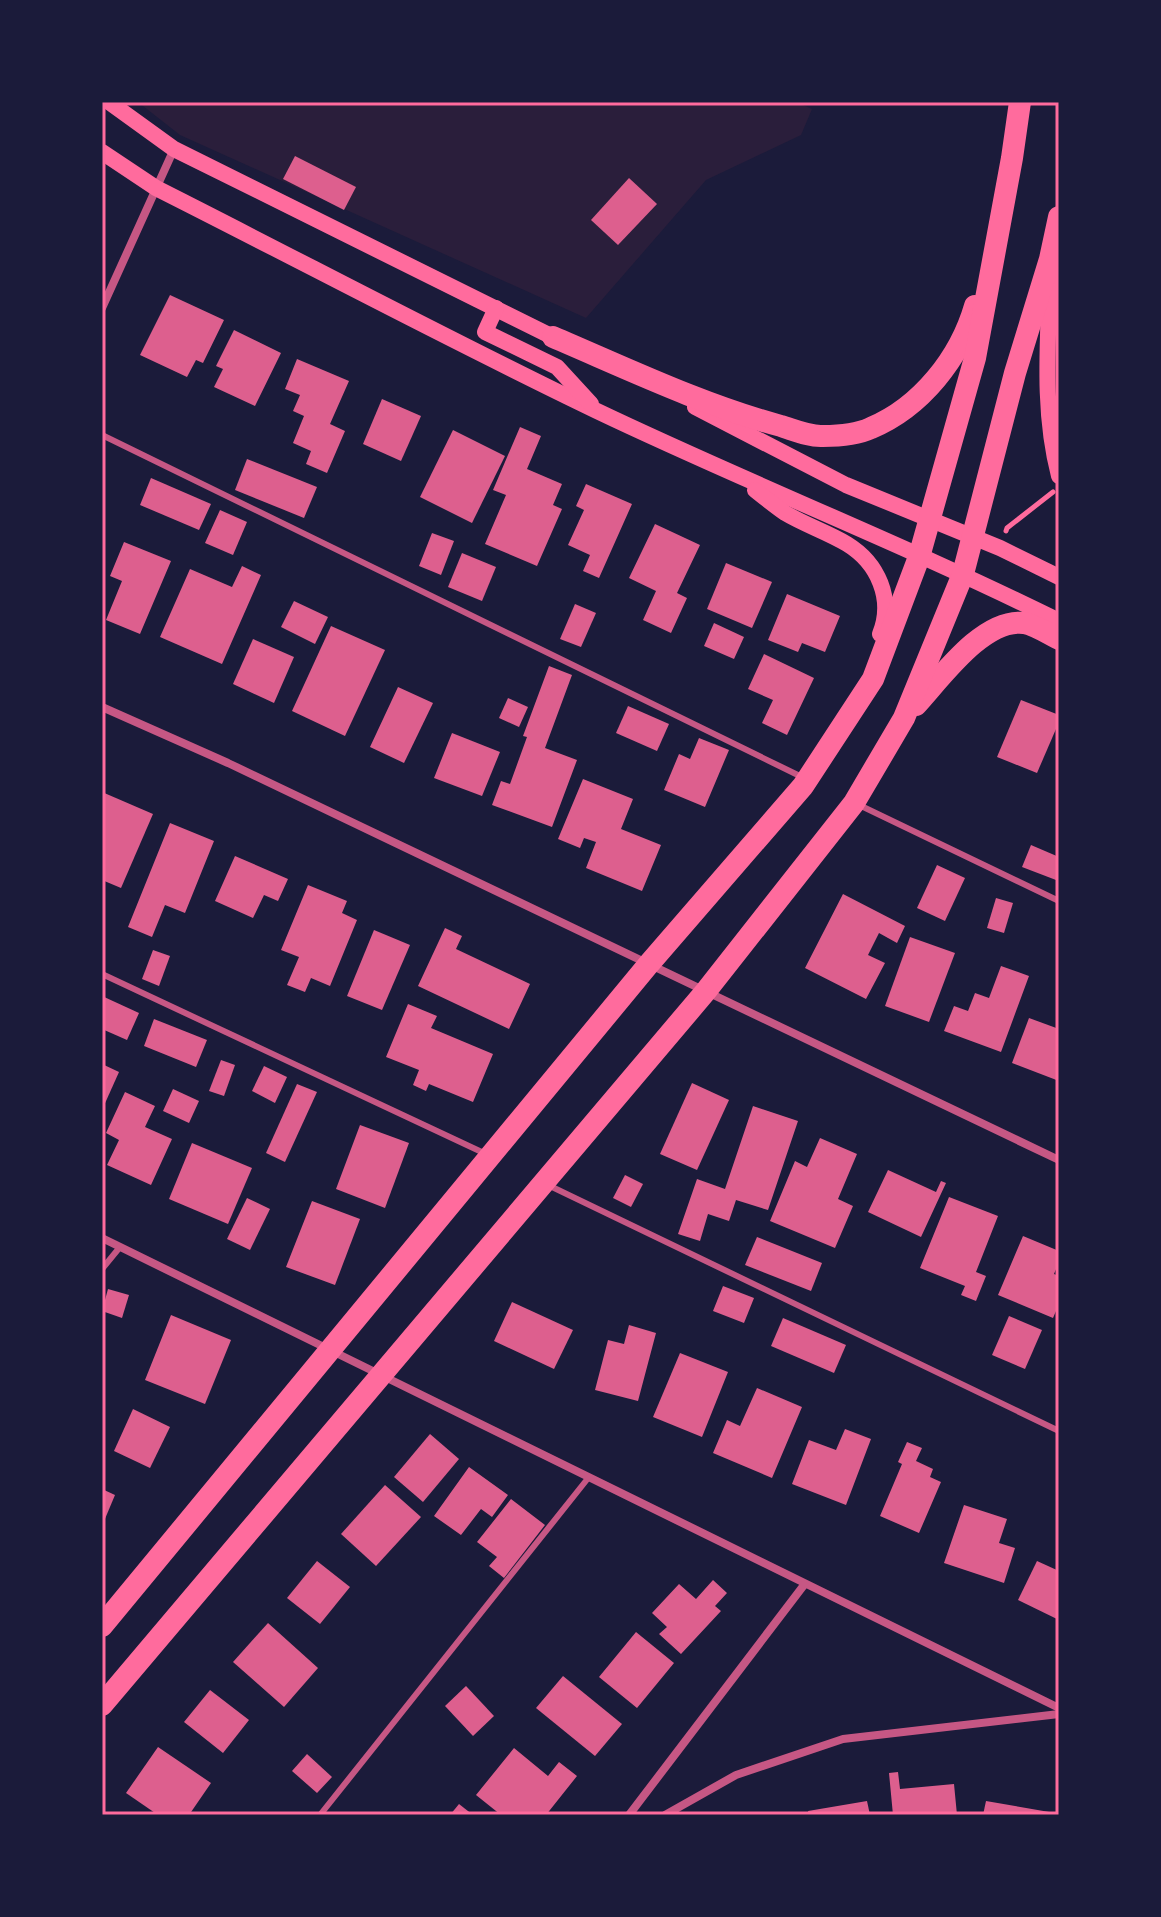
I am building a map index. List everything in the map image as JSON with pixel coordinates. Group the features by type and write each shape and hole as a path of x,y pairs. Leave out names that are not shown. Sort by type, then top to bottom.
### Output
{"highway":[{"path":"102,1626 648,965 808,779 873,679 919,557 975,358 1020,102"},
{"path":"102,1705 706,991 854,803 904,718 963,574 1059,217"},
{"path":"553,337 682,392 766,422 820,437 870,429 908,406 943,372 971,320 999,230"},
{"path":"904,718 981,636 1008,625 1025,623 1059,639"}],"main road":[{"path":"109,102 174,149 776,447 846,485 1000,548 1059,577"},
{"path":"102,152 156,188 597,411 963,574 1059,621"},
{"path":"1050,259 1048,412 1052,450 1059,476"},
{"path":"496,308 485,332 557,367 597,411"},
{"path":"731,472 785,513 849,545 876,570 885,594 885,623 822,759"}],"street":[{"path":"102,308 174,149"},
{"path":"102,707 228,763 1059,1160"},
{"path":"102,1238 1059,1711"},
{"path":"629,1815 804,1585"},
{"path":"665,1815 736,1775 843,1739 1059,1711"}],"lane":[{"path":"102,435 808,779"},
{"path":"854,803 1059,901"},
{"path":"102,974 490,1156"},
{"path":"543,1182 1059,1431"},
{"path":"102,1269 120,1247"},
{"path":"320,1815 589,1477"}],"path":[{"path":"1000,548 1007,528 1059,485"}],"shaded area":[{"path":"138,102 796,102 812,109 801,135 706,180 586,318 180,135"}],"building":[{"path":"295,156 356,187 344,210 283,179"},
{"path":"629,178 657,204 618,245 591,220"},
{"path":"170,295 224,320 203,363 196,360 187,377 140,355"},
{"path":"234,330 281,353 255,406 214,387 223,369 216,366"},
{"path":"297,359 349,381 330,424 345,431 327,473 306,464 311,451 293,443 304,416 293,411 300,395 285,389"},
{"path":"382,399 421,416 401,461 363,444"},
{"path":"520,427 541,436 527,469 562,484 553,505 562,509 537,566 485,544 506,495 493,490"},
{"path":"453,430 505,456 472,523 420,497"},
{"path":"247,459 317,487 304,518 235,490"},
{"path":"151,478 211,504 199,530 140,505"},
{"path":"586,484 632,504 599,578 583,571 590,555 568,545 584,510 576,506"},
{"path":"220,510 247,522 233,555 205,543"},
{"path":"655,524 700,545 677,593 687,598 671,633 643,620 656,591 629,578"},
{"path":"432,533 454,541 441,575 419,566"},
{"path":"124,542 171,561 140,634 106,620 122,581 110,576"},
{"path":"462,553 496,567 482,601 448,587"},
{"path":"726,563 772,582 752,628 707,609"},
{"path":"242,566 261,575 222,664 160,637 190,569 232,587"},
{"path":"787,594 840,616 825,652 802,643 798,652 768,640"},
{"path":"294,601 328,617 315,644 281,627"},
{"path":"575,604 596,613 581,647 560,639"},
{"path":"714,623 744,637 734,659 704,646"},
{"path":"331,626 385,650 345,736 292,711"},
{"path":"253,639 294,657 274,703 233,684"},
{"path":"764,654 814,678 787,735 762,723 773,700 748,689"},
{"path":"549,666 572,675 545,748 577,760 552,827 492,805 501,781 510,784 527,737 523,736"},
{"path":"398,687 433,703 404,763 370,747"},
{"path":"508,698 528,707 519,727 499,718"},
{"path":"1021,700 1059,715 1059,722 1037,773 997,757"},
{"path":"628,706 669,724 657,751 616,733"},
{"path":"452,733 500,752 482,796 434,778"},
{"path":"699,738 729,750 705,807 664,790 679,754 690,759"},
{"path":"583,779 633,799 621,829 661,845 642,891 586,868 596,842 584,838 580,848 558,839"},
{"path":"102,792 153,814 121,888 102,880"},
{"path":"170,823 214,841 185,913 165,905 152,937 128,927"},
{"path":"1031,845 1059,857 1056,880 1022,867"},
{"path":"235,856 288,879 278,901 264,895 253,918 215,901"},
{"path":"937,865 965,878 945,921 917,908"},
{"path":"308,885 347,901 342,913 357,920 330,986 311,978 305,992 287,985 299,957 281,950"},
{"path":"843,894 905,926 897,943 879,933 868,955 885,963 866,999 805,968"},
{"path":"996,898 1013,903 1004,933 987,928"},
{"path":"445,928 462,936 456,949 530,984 509,1029 418,986"},
{"path":"374,930 410,945 382,1010 347,996"},
{"path":"910,937 955,953 929,1022 885,1006"},
{"path":"153,950 170,956 159,986 142,979"},
{"path":"1001,966 1029,976 1001,1052 944,1031 954,1006 968,1011 975,993 989,998"},
{"path":"102,996 139,1013 127,1040 102,1029"},
{"path":"408,1004 437,1016 431,1028 493,1054 473,1102 429,1084 426,1091 413,1085 419,1070 386,1057"},
{"path":"1029,1018 1059,1029 1059,1081 1012,1063"},
{"path":"154,1019 207,1040 196,1067 144,1046"},
{"path":"221,1060 235,1065 224,1096 209,1091"},
{"path":"102,1064 119,1072 102,1110"},
{"path":"264,1066 287,1077 275,1103 252,1091"},
{"path":"692,1083 729,1100 697,1170 660,1154"},
{"path":"297,1084 317,1092 285,1162 266,1153"},
{"path":"173,1089 199,1101 189,1123 163,1111"},
{"path":"125,1092 155,1106 145,1127 172,1139 151,1185 107,1165 119,1140 106,1133"},
{"path":"753,1106 798,1121 768,1210 736,1200 729,1221 708,1214 700,1241 678,1234 697,1179 725,1189"},
{"path":"360,1125 409,1143 385,1208 336,1189"},
{"path":"820,1138 857,1154 838,1199 853,1206 835,1248 770,1221 795,1161 807,1167"},
{"path":"192,1143 252,1168 228,1224 169,1199"},
{"path":"888,1170 936,1192 941,1181 946,1183 921,1237 868,1212"},
{"path":"625,1175 643,1184 631,1207 613,1198"},
{"path":"949,1197 998,1216 976,1272 986,1276 976,1301 961,1295 965,1286 920,1268"},
{"path":"247,1198 270,1209 250,1250 227,1239"},
{"path":"312,1201 360,1219 335,1285 286,1267"},
{"path":"1023,1236 1059,1251 1054,1274 1059,1276 1059,1304 1053,1318 998,1295"},
{"path":"757,1237 822,1263 811,1291 745,1265"},
{"path":"723,1286 754,1298 744,1323 713,1311"},
{"path":"108,1289 129,1295 122,1318 102,1311"},
{"path":"512,1302 573,1330 554,1369 494,1341"},
{"path":"171,1315 231,1340 205,1404 145,1380"},
{"path":"1009,1316 1042,1330 1025,1369 992,1355"},
{"path":"783,1318 846,1345 834,1373 771,1346"},
{"path":"629,1325 656,1333 638,1401 595,1390 608,1340 624,1344"},
{"path":"680,1353 728,1372 702,1437 653,1417"},
{"path":"757,1388 802,1407 772,1478 713,1453 727,1420 740,1426"},
{"path":"133,1409 170,1427 150,1468 114,1451"},
{"path":"845,1429 871,1439 846,1505 792,1484 809,1440 836,1450"},
{"path":"430,1434 459,1459 423,1502 394,1477"},
{"path":"907,1442 922,1448 916,1461 933,1469 930,1477 941,1482 919,1533 880,1516 902,1464 898,1462"},
{"path":"469,1467 508,1495 492,1517 481,1509 461,1535 434,1516"},
{"path":"385,1485 421,1517 376,1566 341,1534"},
{"path":"102,1489 115,1495 102,1526"},
{"path":"511,1499 545,1525 504,1578 489,1566 497,1557 477,1542"},
{"path":"964,1505 1007,1519 999,1543 1015,1548 1004,1583 944,1563"},
{"path":"317,1561 350,1587 320,1624 287,1598"},
{"path":"1037,1561 1059,1571 1059,1620 1018,1600"},
{"path":"713,1580 727,1593 715,1606 721,1611 681,1654 659,1634 667,1627 652,1613 679,1584 696,1599"},
{"path":"268,1623 318,1668 284,1707 233,1662"},
{"path":"636,1632 674,1663 637,1708 599,1677"},
{"path":"563,1676 622,1724 595,1756 536,1708"},
{"path":"466,1686 494,1716 473,1736 445,1706"},
{"path":"210,1690 249,1720 223,1753 184,1722"},
{"path":"158,1747 211,1783 189,1815 158,1815 126,1793"},
{"path":"514,1748 548,1776 559,1762 577,1776 546,1815 501,1815 476,1795"},
{"path":"307,1754 332,1777 317,1793 292,1771"},
{"path":"898,1772 900,1789 954,1784 957,1815 893,1815 889,1773"},
{"path":"867,1801 870,1815 809,1815 808,1811"},
{"path":"986,1801 1055,1813 983,1815"},
{"path":"459,1804 473,1815 450,1815"}]}
